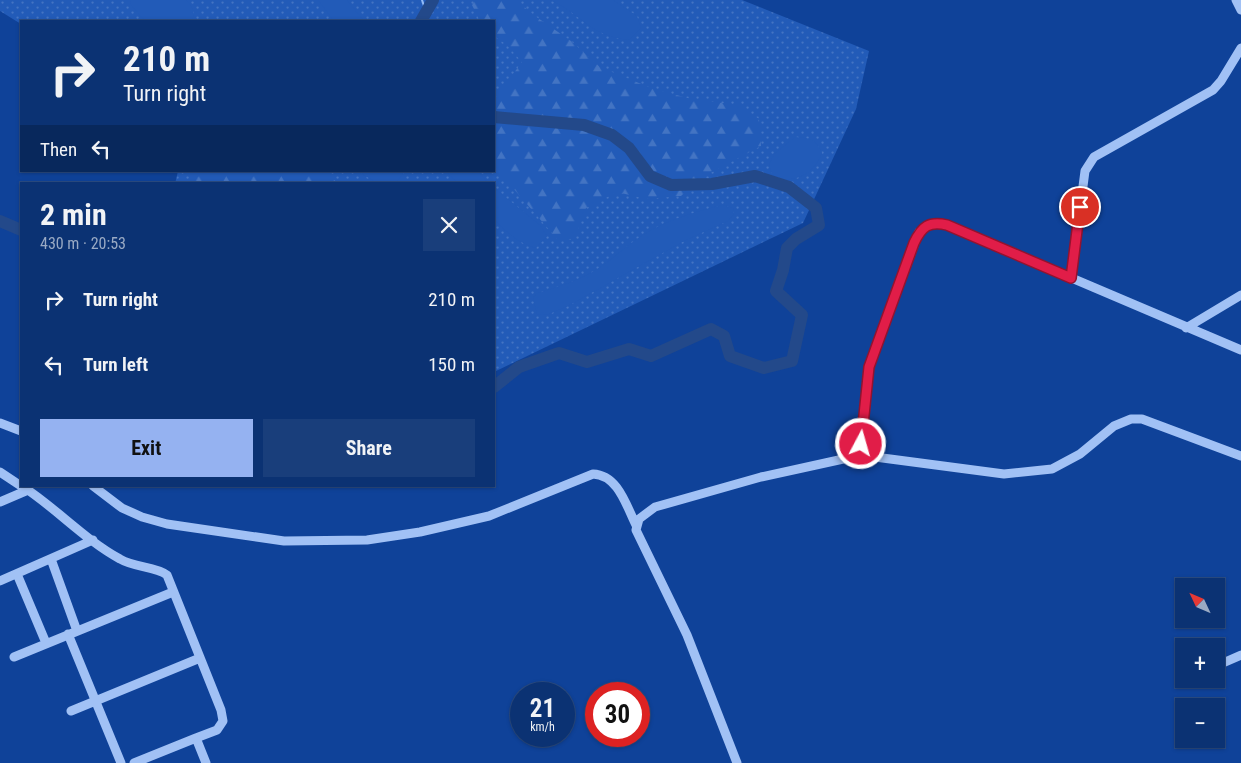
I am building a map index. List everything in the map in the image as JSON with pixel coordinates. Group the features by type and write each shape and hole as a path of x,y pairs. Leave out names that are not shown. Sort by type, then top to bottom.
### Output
{"street":[{"path":"1236,0 1241,10"},
{"path":"1071,278 1085,171 1089,162 1094,157 1213,90 1221,81 1241,48"},
{"path":"866,454 861,444 869,367 914,243 924,227 935,222 947,225 1241,350"},
{"path":"1186,328 1241,296"},
{"path":"636,525 642,516 655,507 761,477 866,454 874,457 1004,474 1052,469 1080,454 1114,426 1131,419 1142,419 1241,456"},
{"path":"0,424 20,431"},
{"path":"0,472 20,485"},
{"path":"94,487 122,508 142,517 167,524 284,541 358,540 420,532 489,516 593,474 604,474 613,481 636,525 636,530 687,635 737,763"},
{"path":"0,502 24,488 121,560 140,568 160,570 167,575 223,721 217,730 134,763"},
{"path":"0,581 93,540"},
{"path":"51,559 77,630"},
{"path":"17,574 46,643"},
{"path":"14,656 173,592"},
{"path":"68,634 121,763"},
{"path":"1225,662 1241,655"},
{"path":"71,711 200,658"},
{"path":"196,738 206,763"}],"green space":[{"path":"0,0 742,0 869,51 856,109 803,223 495,372 495,182 175,182 178,172 495,172 495,20 20,20 20,23 0,11"},
{"path":"130,0 186,0 193,9 194,15 192,20 144,20 131,5"},
{"path":"318,0 347,0 363,20 333,20"},
{"path":"476,0 516,0 571,41 600,67 651,88 691,99 738,105 759,119 761,146 699,179 681,196 646,199 617,192 586,208 578,230 571,240 558,240 495,167 495,99 522,62 507,45 495,37 495,20 480,20 472,5"},
{"path":"550,0 613,0 637,16 641,28 629,40 615,38 586,24"},
{"path":"795,137 808,139 817,145 822,153 814,167 802,176 795,178 780,178 772,175 769,165 774,154"},
{"path":"191,172 324,172 337,182 190,182"},
{"path":"359,172 404,172 397,182 376,182"},
{"path":"447,172 479,172 487,182 456,182"},
{"path":"495,189 540,225 547,236 536,248 513,237 495,220"},
{"path":"723,205 733,208 734,214 728,221 686,240 568,306 547,315 537,314 533,298 536,294 587,275 655,228 689,214"}],"waterway":[{"path":"422,0 426,12"},
{"path":"422,20 433,0"},
{"path":"495,117 584,125 612,135 629,148 650,176 671,185 712,184 755,176 789,187 816,208 819,225 796,239 787,248 783,270 776,291 802,315 792,361 764,368 730,356 724,336 711,329 651,356 629,349 587,362 559,353 519,367 495,386"},
{"path":"0,221 20,230"}],"route":[{"path":"861,444 869,367 919,232 924,227 935,222 947,225 1071,278 1080,207"}]}
